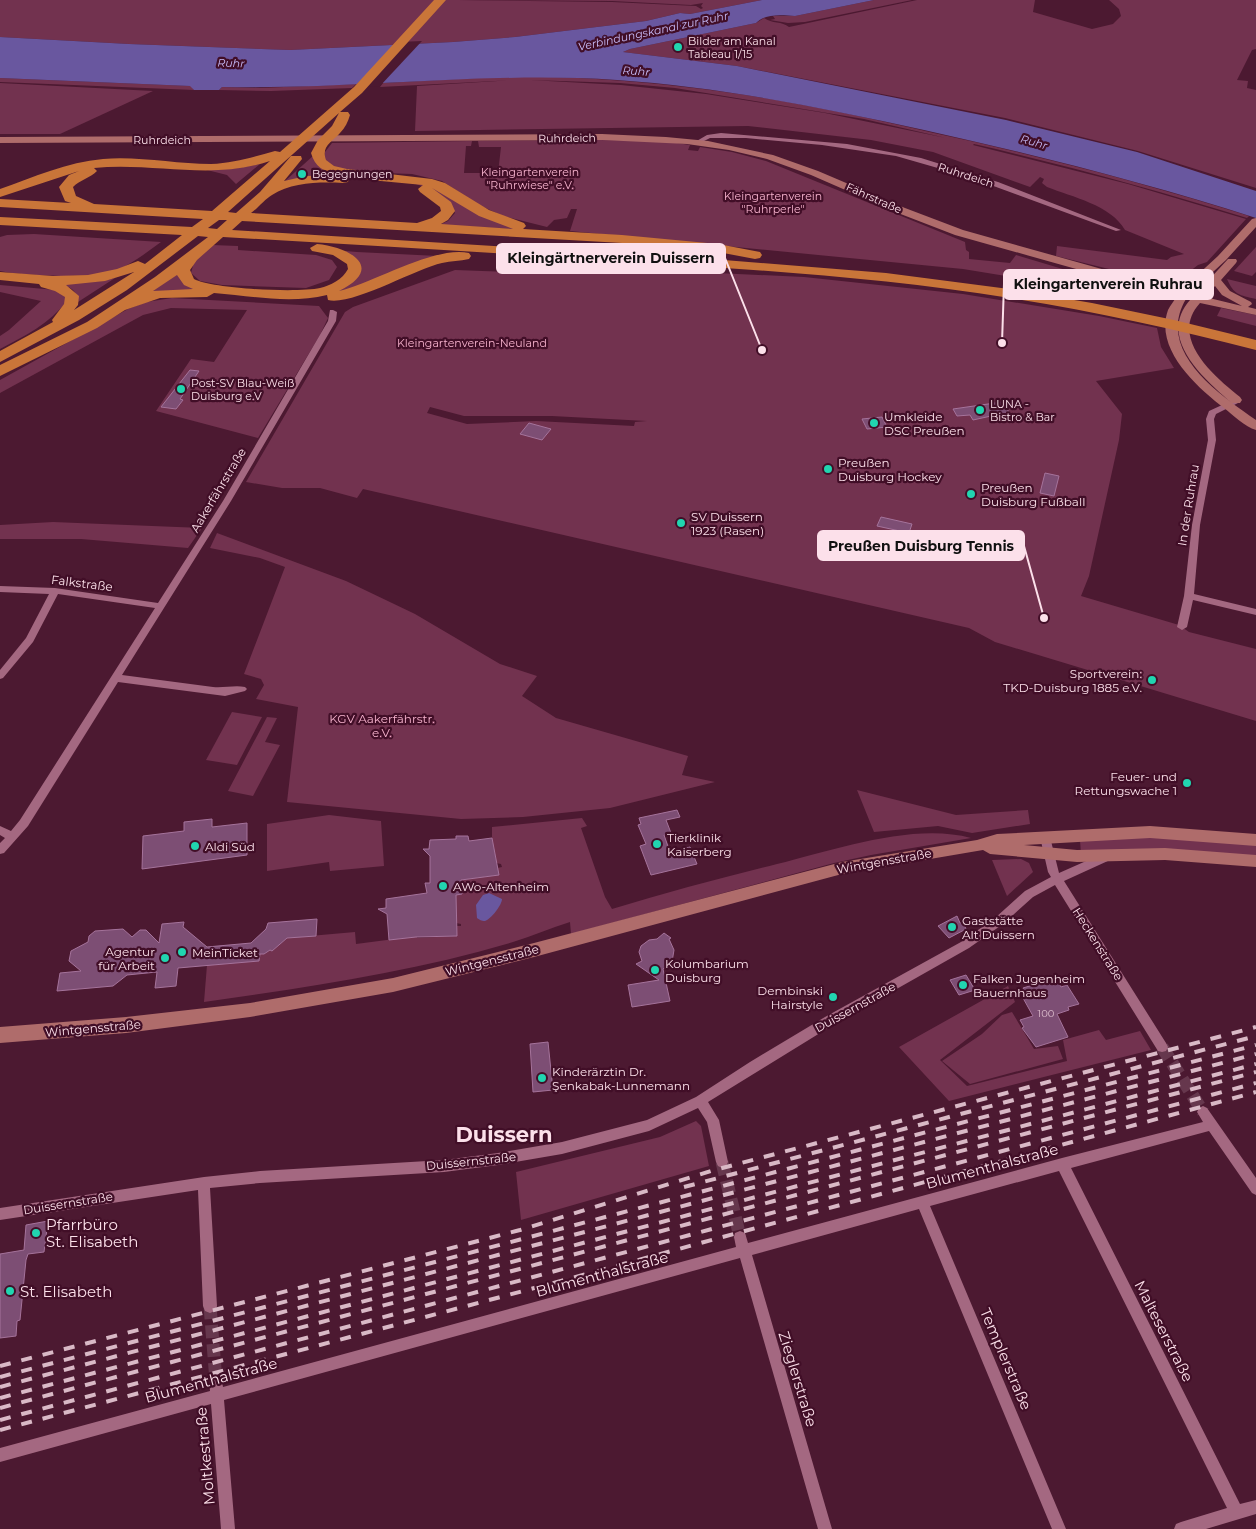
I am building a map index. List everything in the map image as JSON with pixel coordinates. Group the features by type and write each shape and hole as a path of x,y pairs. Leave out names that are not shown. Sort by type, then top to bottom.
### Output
{"highway":[{"path":"45,347 131,291 189,246 227,211 338,128 342,110 440,0"},
{"path":"227,211 230,186 364,97 452,0"},
{"path":"123,306 227,211 294,144"},
{"path":"317,144 318,160 329,170 356,175 427,182 440,186 470,206 496,219 522,227 578,236"},
{"path":"0,194 93,164 119,163 229,168 252,164 275,155"},
{"path":"265,195 296,159"},
{"path":"104,209 75,201 67,195 66,187 79,175 114,167 213,172 230,186"},
{"path":"227,211 288,184 316,178 407,183 420,187 434,195 446,205 448,211 440,220 422,225 373,224"},
{"path":"0,203 654,241 757,255"},
{"path":"0,211 757,255 902,268 990,280 1214,328 1256,334"},
{"path":"0,221 394,243 798,269 927,282 1121,308"},
{"path":"0,228 322,249 340,253 351,259 355,267 354,274 347,282 337,288 307,294 212,289 188,282 183,276 182,270 189,246"},
{"path":"0,233 35,230"},
{"path":"221,241 394,243"},
{"path":"0,276 78,281 96,280 126,272 148,260 189,246"},
{"path":"0,357 74,317 189,246"},
{"path":"0,371 92,325 123,306 145,297 175,293 316,299 339,297 438,259 467,256 650,264 665,260"},
{"path":"19,346 148,260"},
{"path":"0,282 48,285 68,292 72,300 67,312 58,320"},
{"path":"1214,328 1256,346"}],"main road":[{"name":"Ruhrdeich","path":"0,140 602,137 698,142"},
{"name":"Fährstraße","path":"698,142 772,157 824,176 925,221 971,237 1109,277 1184,293"},
{"path":"1256,221 1215,280 1199,296 1185,316 1184,339 1193,357 1232,403 1256,426"},
{"path":"1256,233 1184,293 1173,313 1172,327 1180,357 1201,384 1256,417"},
{"path":"1215,280 1226,293 1251,305"},
{"path":"1184,293 1251,305"},
{"path":"1199,296 1256,312"},
{"name":"Wintgensstraße","path":"0,1035 126,1025 250,1010 393,985 842,868 976,846 1047,845 1150,832 1256,840"},
{"name":"Wintgensstraße","path":"1047,845 1106,857 1165,854 1256,861"}],"street":[{"name":"Ruhrdeich","path":"698,142 709,136 721,135 826,143 882,152 920,160 964,173 1118,230"},
{"name":"Aakerfährstraße","path":"0,850 24,823 227,501 332,321 333,312"},
{"name":"In der Ruhrau","path":"1182,627 1189,596 1196,525 1212,440 1210,419 1212,413 1232,403"},
{"name":"Falkstraße","path":"0,589 55,591 160,606"},
{"path":"0,676 30,640 55,591"},
{"path":"1189,596 1256,612"},
{"path":"116,678 219,692 242,689"},
{"path":"0,830 12,837"},
{"name":"Heckenstraße","path":"1047,845 1053,872 1162,1047"},
{"name":"Duissernstraße","path":"0,1214 204,1183 260,1177 444,1166 522,1156 649,1125 700,1101 829,1021 965,945 999,922 1030,894 1057,879 1106,857"},
{"path":"700,1101 713,1120 722,1162"},
{"path":"1203,1112 1256,1189"},
{"name":"Blumenthalstraße","path":"0,1455 216,1388 742,1252 1212,1125"},
{"name":"Malteserstraße","path":"1062,1164 1238,1513"},
{"path":"204,1183 210,1306"},
{"name":"Templerstraße","path":"922,1202 1059,1529"},
{"name":"Zieglerstraße","path":"740,1237 742,1252 825,1529"},
{"name":"Moltkestraße","path":"216,1388 228,1529"},
{"path":"1181,1529 1256,1507"}],"green space":[{"path":"0,0 458,0 612,2 696,6 701,9 703,8 701,6 703,3 691,5 612,1 478,0 762,0 690,14 680,13 646,21 515,37 290,50 0,37"},
{"path":"874,0 912,0 805,22 788,23 770,20 775,19 773,16 795,16"},
{"path":"917,0 1035,0 1033,12 1092,29 1113,24 1121,16 1119,9 1109,0 1256,0 1256,49 1252,50 1237,80 1248,81 1247,88 1256,90 1256,188 1138,151 1005,118 737,66 623,52 756,23 764,18 789,27"},
{"path":"515,76 558,77 642,82 748,95 841,112 1013,151 1132,181 1249,216 1247,218 1077,169 973,145 1128,184 1246,219 1207,262 1198,265 1181,278 1176,276 1170,284 1056,256 1057,246 1167,260 1184,254 1125,230 1119,221 1101,208 1047,187 1042,183 1044,179 1040,177 1030,187 933,152 871,140 748,126 415,131 417,86 513,80 380,87 383,83","holes":["530,80 620,83 675,88 864,119 946,138 825,113 706,94 621,85"]},
{"path":"0,78 191,86 194,90 0,82"},
{"path":"0,83 153,91 60,134 0,134"},
{"path":"356,84 352,88 271,91 219,90 222,87 260,88"},
{"path":"472,141 471,146 466,146 464,173 498,173 501,147 479,147 478,141 663,141 690,145 688,150 698,151 700,147 732,152 766,161 965,242 966,250 969,252 969,259 1010,263 1016,255 1136,291 1134,297 963,269 570,231 577,209 571,209 567,218 554,220 547,227 503,216 479,205 442,181 412,174 354,172 335,168 324,160 325,152 332,143"},
{"path":"313,156 341,175 285,181"},
{"path":"260,164 236,184 227,175 207,170 238,168"},
{"path":"404,181 432,185 498,222 528,230 439,225 448,221 455,213 451,206 434,191"},
{"path":"34,234 161,242 127,265 105,274 58,276 0,271 0,237"},
{"path":"212,245 238,246 238,250 316,255 332,260 337,267 329,280 306,288 222,285 200,281 191,273 194,262"},
{"path":"1256,247 1256,272 1252,276 1234,271"},
{"path":"345,251 438,256 352,289 330,295 356,279 360,269"},
{"name":"Kleingartenverein-Neuland","path":"546,265 804,277 963,294 1099,316 1157,328 1161,347 1174,368 1096,381 1122,414 1119,440 1089,576 1081,596 1179,625 1189,632 1256,649 1256,721 995,642 969,628 363,489 357,498 320,488 282,488 246,482 345,312 353,307 455,270 542,273","holes":["430,407 464,416 552,416 647,421 635,422 634,426 536,421 467,424 427,413"]},
{"path":"178,270 200,289 144,294"},
{"path":"115,278 78,302 73,291 67,286 55,282 102,281"},
{"path":"1227,279 1256,286 1256,299 1238,294"},
{"path":"0,285 56,290 64,293 67,301 45,322 28,334 0,349 0,336 41,301 0,292"},
{"path":"172,298 319,306 328,318 320,335 258,438 156,411 191,359 214,362 247,310 171,308 143,315 0,393 0,380 128,309 146,302"},
{"path":"1221,308 1256,315 1256,326 1217,316"},
{"path":"53,522 202,528 188,548 81,539 0,539 0,525"},
{"name":"KGV Aakerfährstr. e.V.","path":"217,533 346,581 415,614 500,664 537,676 522,696 556,718 688,756 682,775 715,782 610,808 523,817 461,819 287,802 298,707 256,699 264,685 261,679 244,674 285,567 260,558 210,548"},
{"path":"232,712 262,717 237,765 206,760"},
{"path":"267,717 277,718 265,742 280,745 253,796 228,791"},
{"path":"857,790 956,815 1028,810 1030,824 972,833 938,826 874,832"},
{"path":"329,815 381,821 384,866 330,871 329,862 267,871 267,824"},
{"path":"582,818 587,826 581,828 605,897 612,909 848,845 925,833 949,834 971,838 834,863 571,934 570,922 513,942 437,962 321,984 204,1002 207,965 259,961 260,954 272,951 287,938 355,932 356,944 402,938 417,927 417,938 456,936 457,926 461,926 461,924 456,923 456,895 462,894 461,880 498,875 497,868 502,867 501,864 496,863 492,827"},
{"path":"1153,837 1256,844 1256,857 1081,854 1080,840"},
{"path":"1021,859 1029,863 1033,872 1007,896 992,860"},
{"path":"1008,986 1015,1002 940,1060 967,1086 1067,1061 1063,1040 1099,1030 1106,1040 1140,1031 1151,1050 949,1101 899,1047"},
{"path":"1012,1012 1034,1049 1058,1046 1063,1059 970,1084 942,1061 982,1034 1002,1015"},
{"path":"696,1121 701,1126 709,1166 521,1220 516,1172 660,1137"}],"water":[{"path":"762,0 874,0 795,16 769,16 756,23 623,52 737,66 1006,120 1137,152 1256,191 1256,218 1091,170 924,130 772,99 656,83 568,78 518,78 321,86 222,87 219,90 194,90 190,86 0,78 0,37 290,50 515,37 646,21 680,13 690,14"},
{"path":"489,893 502,899 502,902 490,918 482,921 477,918 476,905 483,895"}],"pier":[{"path":"422,41 380,86 354,87 399,42"}],"building":[{"name":"Post-SV Blau-Weiß Duisburg e.V","path":"190,370 199,371 180,399 183,400 176,409 161,407"},
{"name":"LUNA - Bistro & Bar","path":"1002,402 1009,412 973,420 970,415 957,416 953,409"},
{"name":"Umkleide DSC Preußen","path":"882,417 887,427 867,429 862,419"},
{"path":"529,423 551,429 542,440 520,434"},
{"path":"1045,473 1059,476 1054,496 1040,493"},
{"path":"881,517 912,524 909,533 877,526"},
{"name":"Tierklinik Kaiserberg","path":"677,810 680,817 666,820 671,833 664,835 670,852 690,847 697,864 651,875 640,846 646,844 638,825 641,824 639,818"},
{"name":"Aldi Süd","path":"212,819 212,827 247,823 247,855 142,869 143,836 184,831 184,822"},
{"name":"AWo-Altenheim","path":"456,836 468,836 469,841 492,838 499,875 461,880 462,894 456,895 457,936 389,940 387,914 378,909 386,908 386,899 427,893 425,883 430,883 430,856 423,849 429,849 430,840 456,839"},
{"name":"Gaststätte Alt Duissern","path":"957,916 960,923 963,922 966,929 949,938 938,926"},
{"name":"Agentur für Arbeit","path":"317,919 316,936 287,938 272,951 260,954 259,961 178,968 176,986 155,988 157,972 127,975 113,986 57,991 60,973 81,971 69,961 71,951 88,942 89,936 95,931 123,929 132,937 140,930 146,930 159,943 162,924 184,922 183,927 207,947 251,943 266,929 268,923"},
{"name":"Kolumbarium Duisburg","path":"664,933 671,938 669,939 674,950 672,962 663,969 670,1001 632,1007 628,985 659,980 636,964 642,961 639,952 641,946 649,940 657,939"},
{"name":"Falken Jugenheim Bauernhaus","path":"966,975 975,990 959,995 950,980"},
{"path":"1056,978 1061,987 1067,985 1079,1004 1068,1007 1069,1010 1057,1014 1068,1037 1036,1047 1022,1028 1024,1027 1020,1020 1033,1016 1023,998 1028,996 1023,988"},
{"name":"Kinderärztin Dr. Şenkabak-Lunnemann","path":"548,1042 553,1090 533,1092 530,1044"},
{"name":"St. Elisabeth","path":"48,1221 44,1252 28,1254 26,1260 20,1320 17,1321 16,1336 0,1338 0,1254 24,1250 26,1225"}],"tunnel":[{"path":"1162,1047 1203,1112"},
{"path":"722,1162 740,1237"},
{"path":"210,1306 216,1381"}],"railway":[{"path":"0,1366 520,1230 711,1171 1256,1027"},
{"path":"684,1187 1256,1036"},
{"path":"0,1377 1256,1045"},
{"path":"0,1387 1256,1054"},
{"path":"0,1398 1256,1064"},
{"path":"0,1408 1256,1072"},
{"path":"0,1420 1256,1083"},
{"path":"0,1430 572,1278 1256,1092"}],"place":[{"name":"Bilder am Kanal Tableau 1/15","path":"678,47"},
{"name":"Begegnungen","path":"302,174"},
{"name":"Kleingartenverein Ruhrau","path":"1002,343"},
{"name":"Kleingärtnerverein Duissern","path":"762,350"},
{"name":"Post-SV Blau-Weiß Duisburg e.V","path":"181,389"},
{"name":"LUNA - Bistro & Bar","path":"980,410"},
{"name":"Umkleide DSC Preußen","path":"874,423"},
{"name":"Preußen Duisburg Hockey","path":"828,469"},
{"name":"Preußen Duisburg Fußball","path":"971,494"},
{"name":"SV Duissern 1923 (Rasen)","path":"681,523"},
{"name":"Preußen Duisburg Tennis","path":"1044,618"},
{"name":"Sportverein: TKD-Duisburg 1885 e.V.","path":"1152,680"},
{"name":"Feuer- und Rettungswache 1","path":"1187,783"},
{"name":"Tierklinik Kaiserberg","path":"657,844"},
{"name":"Aldi Süd","path":"195,846"},
{"name":"AWo-Altenheim","path":"443,886"},
{"name":"Gaststätte Alt Duissern","path":"952,927"},
{"name":"MeinTicket","path":"182,952"},
{"name":"Agentur für Arbeit","path":"165,958"},
{"name":"Kolumbarium Duisburg","path":"655,970"},
{"name":"Falken Jugenheim Bauernhaus","path":"963,985"},
{"name":"Dembinski Hairstyle","path":"833,997"},
{"name":"Kinderärztin Dr. Şenkabak-Lunnemann","path":"542,1078"},
{"name":"Pfarrbüro St. Elisabeth","path":"36,1233"},
{"name":"St. Elisabeth","path":"10,1291"}],"district":[{"name":"Duissern","path":"504,1134"}],"water label":[{"name":"Verbindungskanal zur Ruhr","path":"653,31"},
{"name":"Ruhr","path":"231,63"},
{"name":"Ruhr","path":"636,71"},
{"name":"Ruhr","path":"1034,142"}],"park label":[{"name":"Kleingartenverein \"Ruhrwiese\" e.V.","path":"530,178"},
{"name":"Kleingartenverein \"Ruhrperle\"","path":"773,202"}]}
